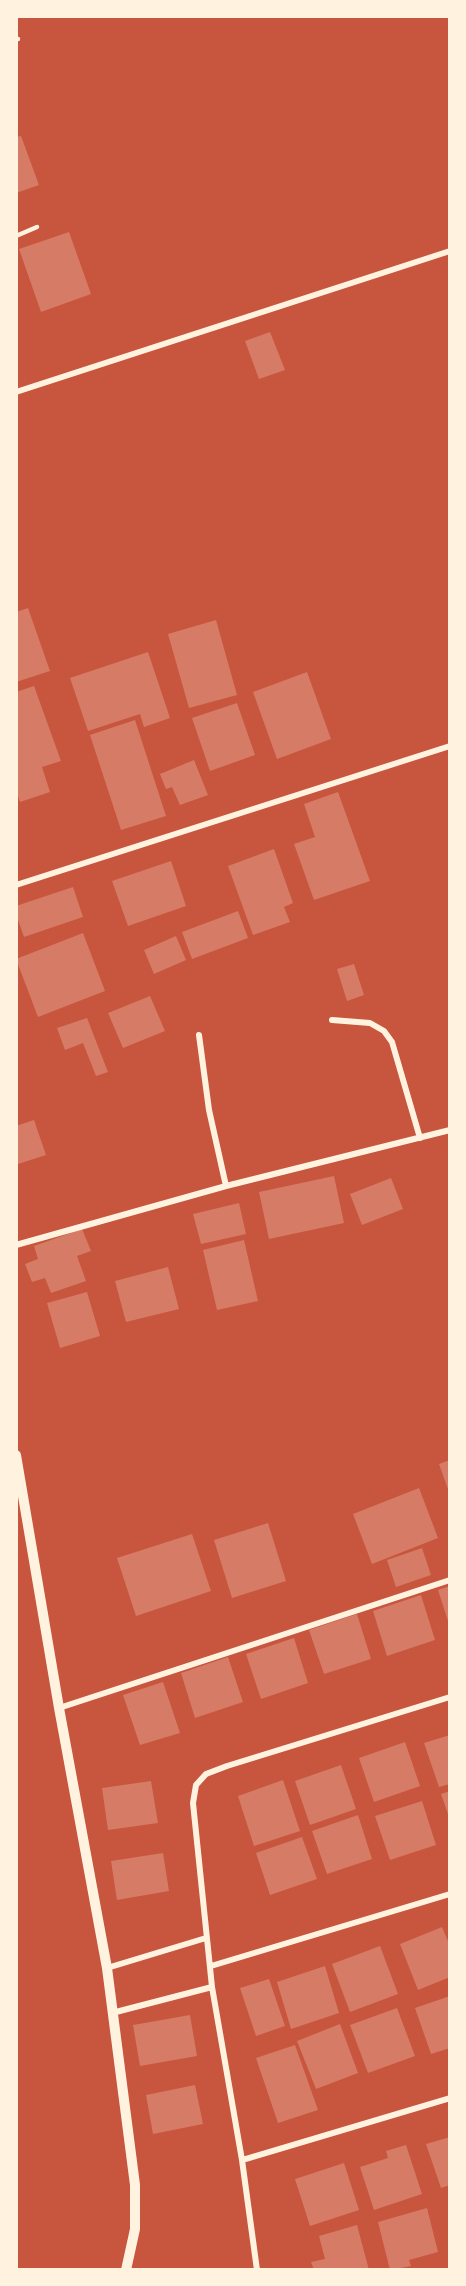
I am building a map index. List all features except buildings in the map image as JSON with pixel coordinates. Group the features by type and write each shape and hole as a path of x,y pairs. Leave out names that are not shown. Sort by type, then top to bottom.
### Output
{"street":[{"path":"16,392 450,250"},
{"path":"16,885 450,746"},
{"path":"332,1020 370,1023 384,1031 392,1042 420,1138"},
{"path":"199,1035 209,1110 226,1186"},
{"path":"16,1245 226,1186 450,1130"},
{"path":"16,1455 59,1708 107,1968 135,2185 135,2229 126,2270"},
{"path":"59,1708 450,1581"},
{"path":"257,2270 242,2160 212,1988 193,1803 196,1785 206,1774 450,1697"},
{"path":"211,1966 450,1894"},
{"path":"107,1968 206,1938"},
{"path":"112,2013 212,1988"},
{"path":"242,2160 450,2098"}],"lane":[{"path":"16,236 37,227"}]}
